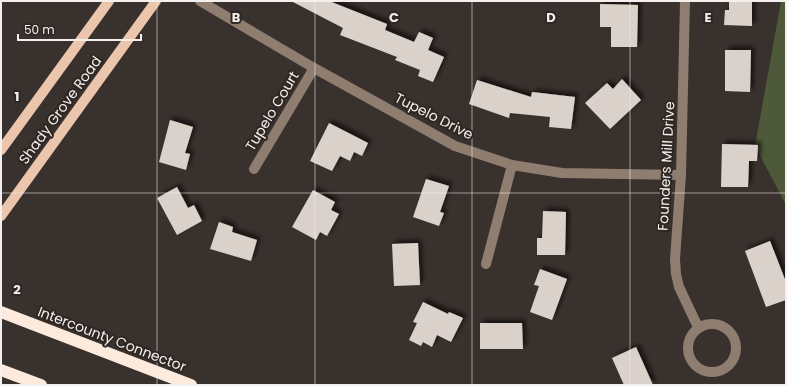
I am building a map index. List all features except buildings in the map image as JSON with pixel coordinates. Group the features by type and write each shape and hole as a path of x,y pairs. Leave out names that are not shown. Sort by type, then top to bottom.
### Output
{"highway":[{"name":"Intercounty Connector","path":"1,312 190,385"},
{"path":"1,370 41,385"}],"main road":[{"name":"Shady Grove Road","path":"1,150 109,1"},
{"name":"Shady Grove Road","path":"1,216 156,1"}],"street":[{"name":"Tupelo Drive","path":"200,1 314,68 455,146 512,165 562,173 681,175"},
{"name":"Founders Mill Drive","path":"685,1 681,175 675,259 679,287 698,328"},
{"name":"Tupelo Court","path":"254,169 314,68"},
{"path":"486,264 512,165"},
{"path":"705,324 720,326 727,329 735,342 736,350 731,364 717,373 708,373 700,370 693,365 689,358 687,349 688,341 692,333 698,328 705,324"}],"green space":[{"path":"781,1 786,1 786,205 755,146"}]}
